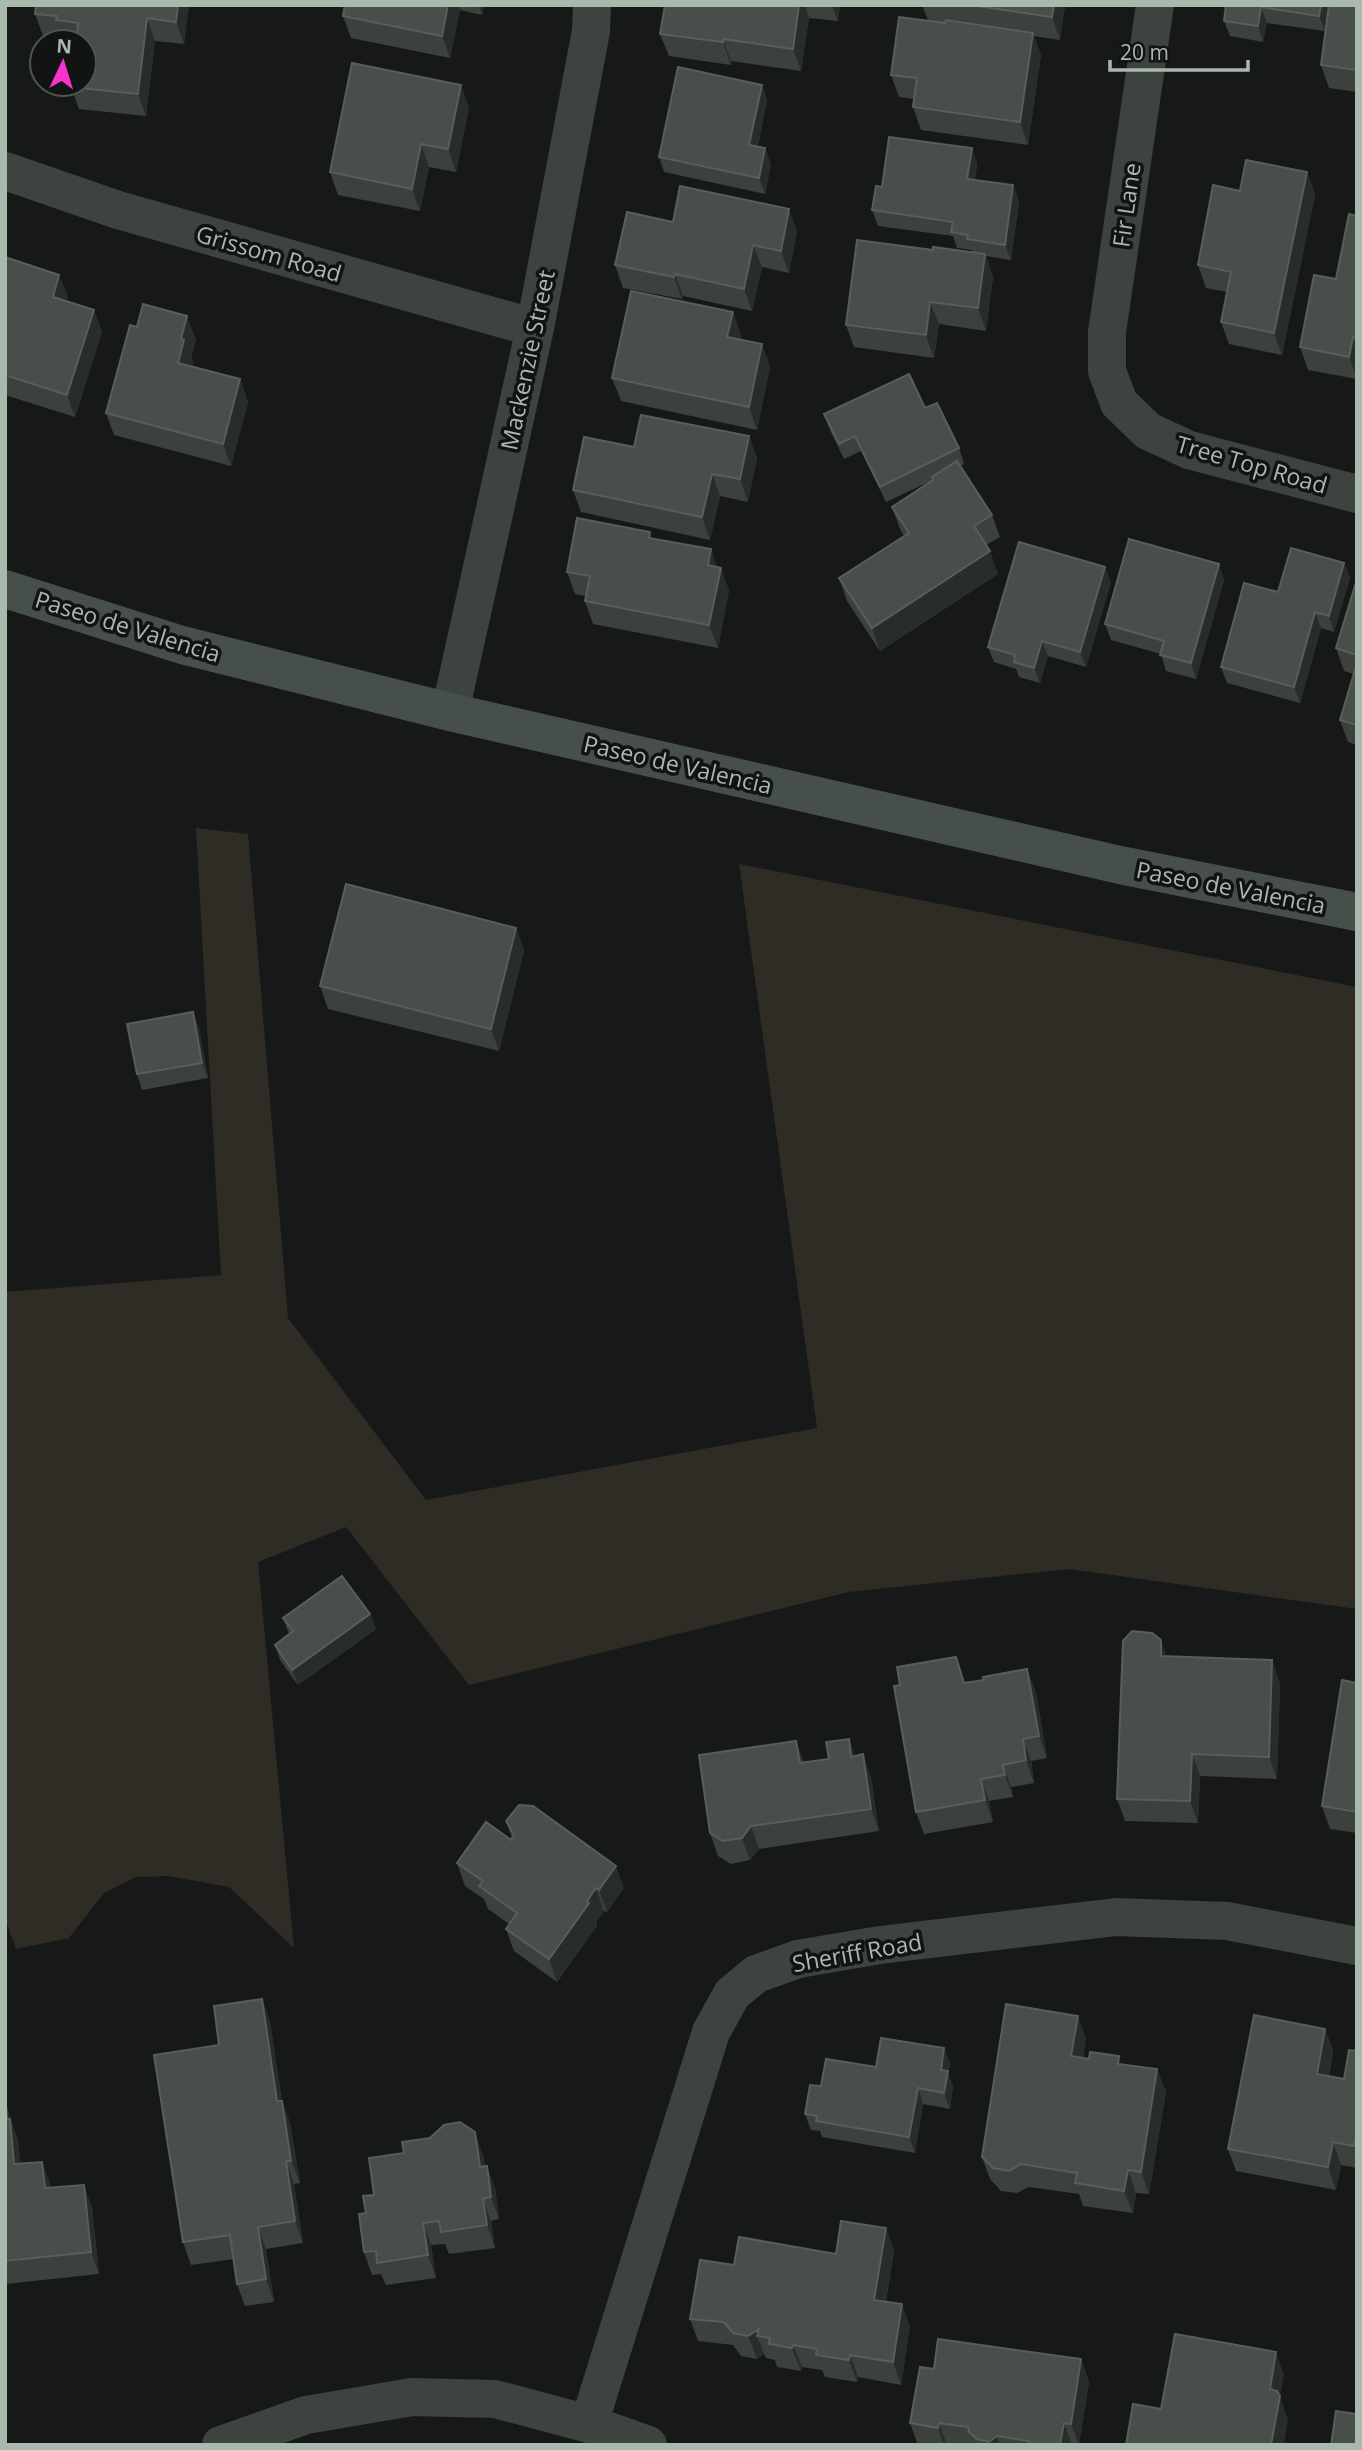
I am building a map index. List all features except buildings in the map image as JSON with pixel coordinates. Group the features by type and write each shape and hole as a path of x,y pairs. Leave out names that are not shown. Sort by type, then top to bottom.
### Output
{"main road":[{"name":"Paseo de Valencia","path":"5,589 183,645 450,712 1120,864 1357,912"}],"street":[{"name":"Mackenzie Street","path":"450,712 535,328 591,31 592,5"},
{"name":"Fir Lane","path":"1119,403 1107,371 1107,332 1155,5"},
{"name":"Grissom Road","path":"5,171 118,210 535,328"},
{"name":"Tree Top Road","path":"1119,403 1148,431 1189,450 1357,494"},
{"name":"Sheriff Road","path":"589,2424 711,2032 732,1994 757,1974 798,1959 880,1945 1116,1917 1227,1920 1357,1946"},
{"path":"221,2445 306,2415 412,2397 495,2399 589,2424 648,2445"}],"shaded area":[{"path":"196,828 248,834 288,1318 426,1500 817,1428 739,864 1357,987 1357,1609 1069,1569 849,1592 469,1685 346,1527 258,1562 294,1948 229,1887 168,1876 136,1877 104,1893 69,1938 16,1949 5,1919 5,1292 221,1275"}]}
